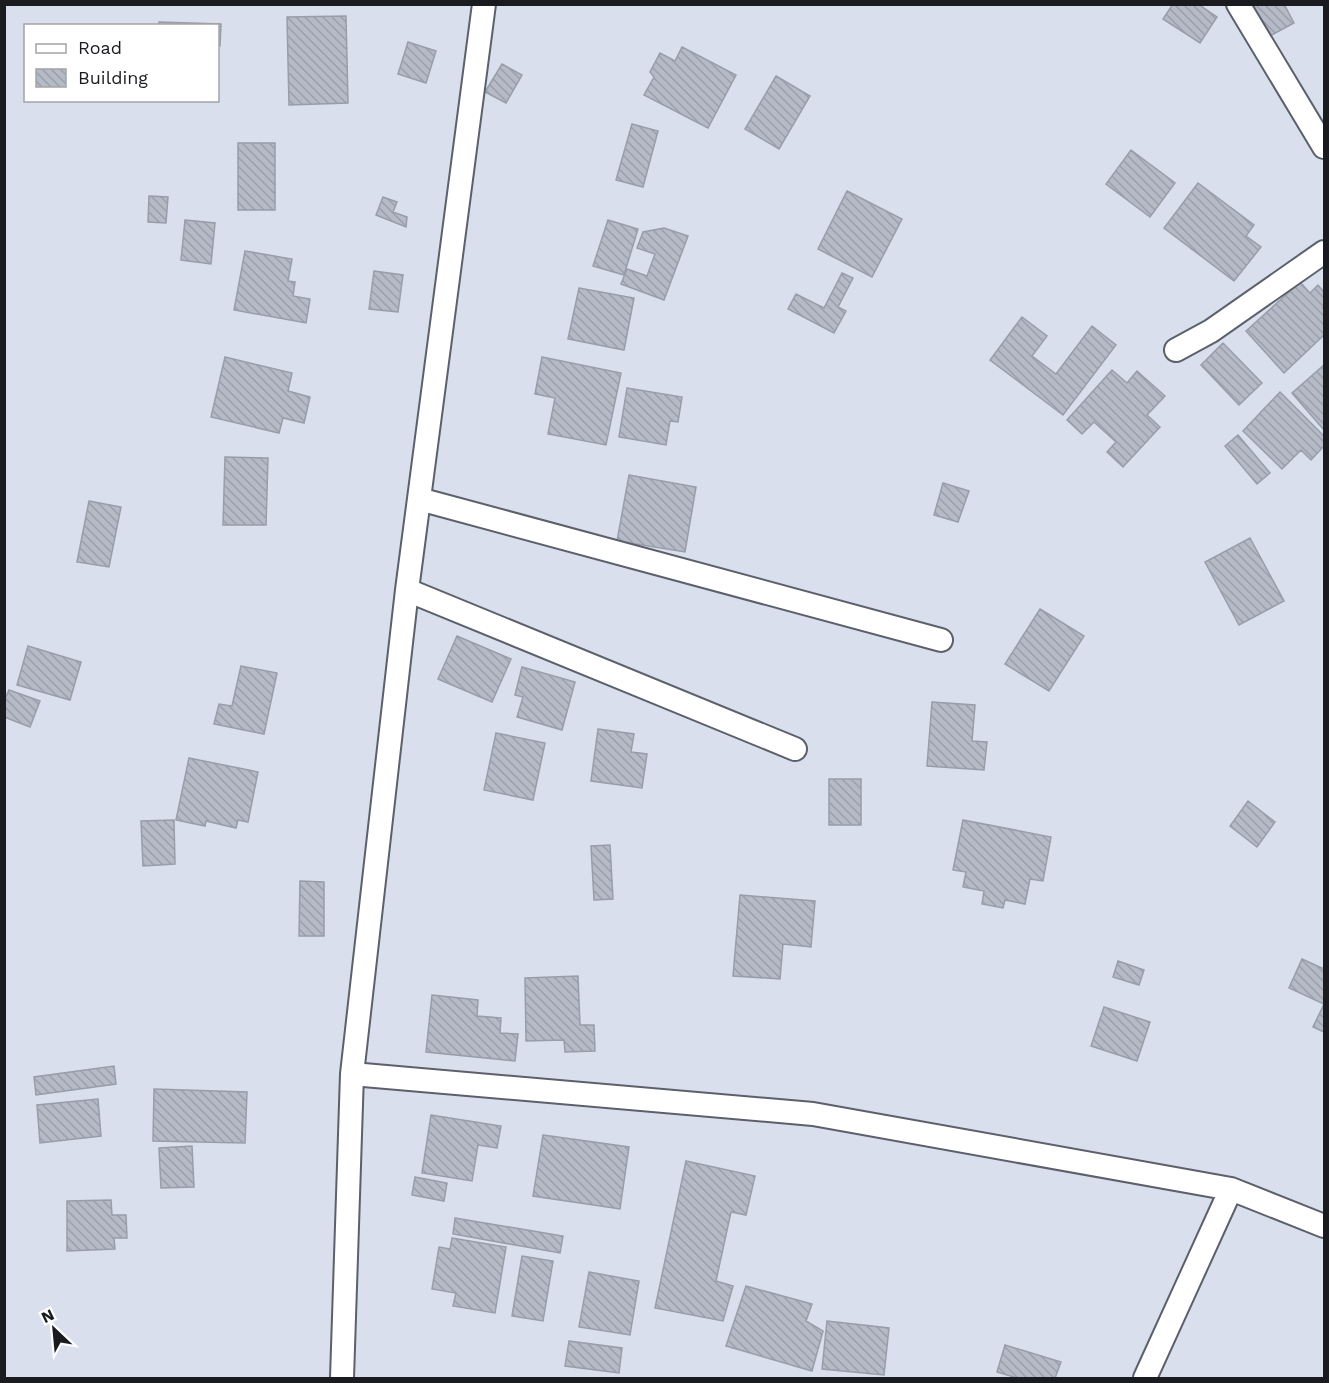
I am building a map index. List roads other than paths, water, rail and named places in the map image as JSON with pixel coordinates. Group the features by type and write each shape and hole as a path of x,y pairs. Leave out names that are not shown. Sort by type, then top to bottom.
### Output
{"street":[{"path":"342,1378 352,1074 407,590 484,4"},
{"path":"1238,4 1324,147"},
{"path":"1176,350 1211,331 1324,252"},
{"path":"419,499 941,640"},
{"path":"407,590 795,749"},
{"path":"352,1074 813,1114 1231,1189 1324,1226"},
{"path":"1145,1378 1231,1189"}]}
